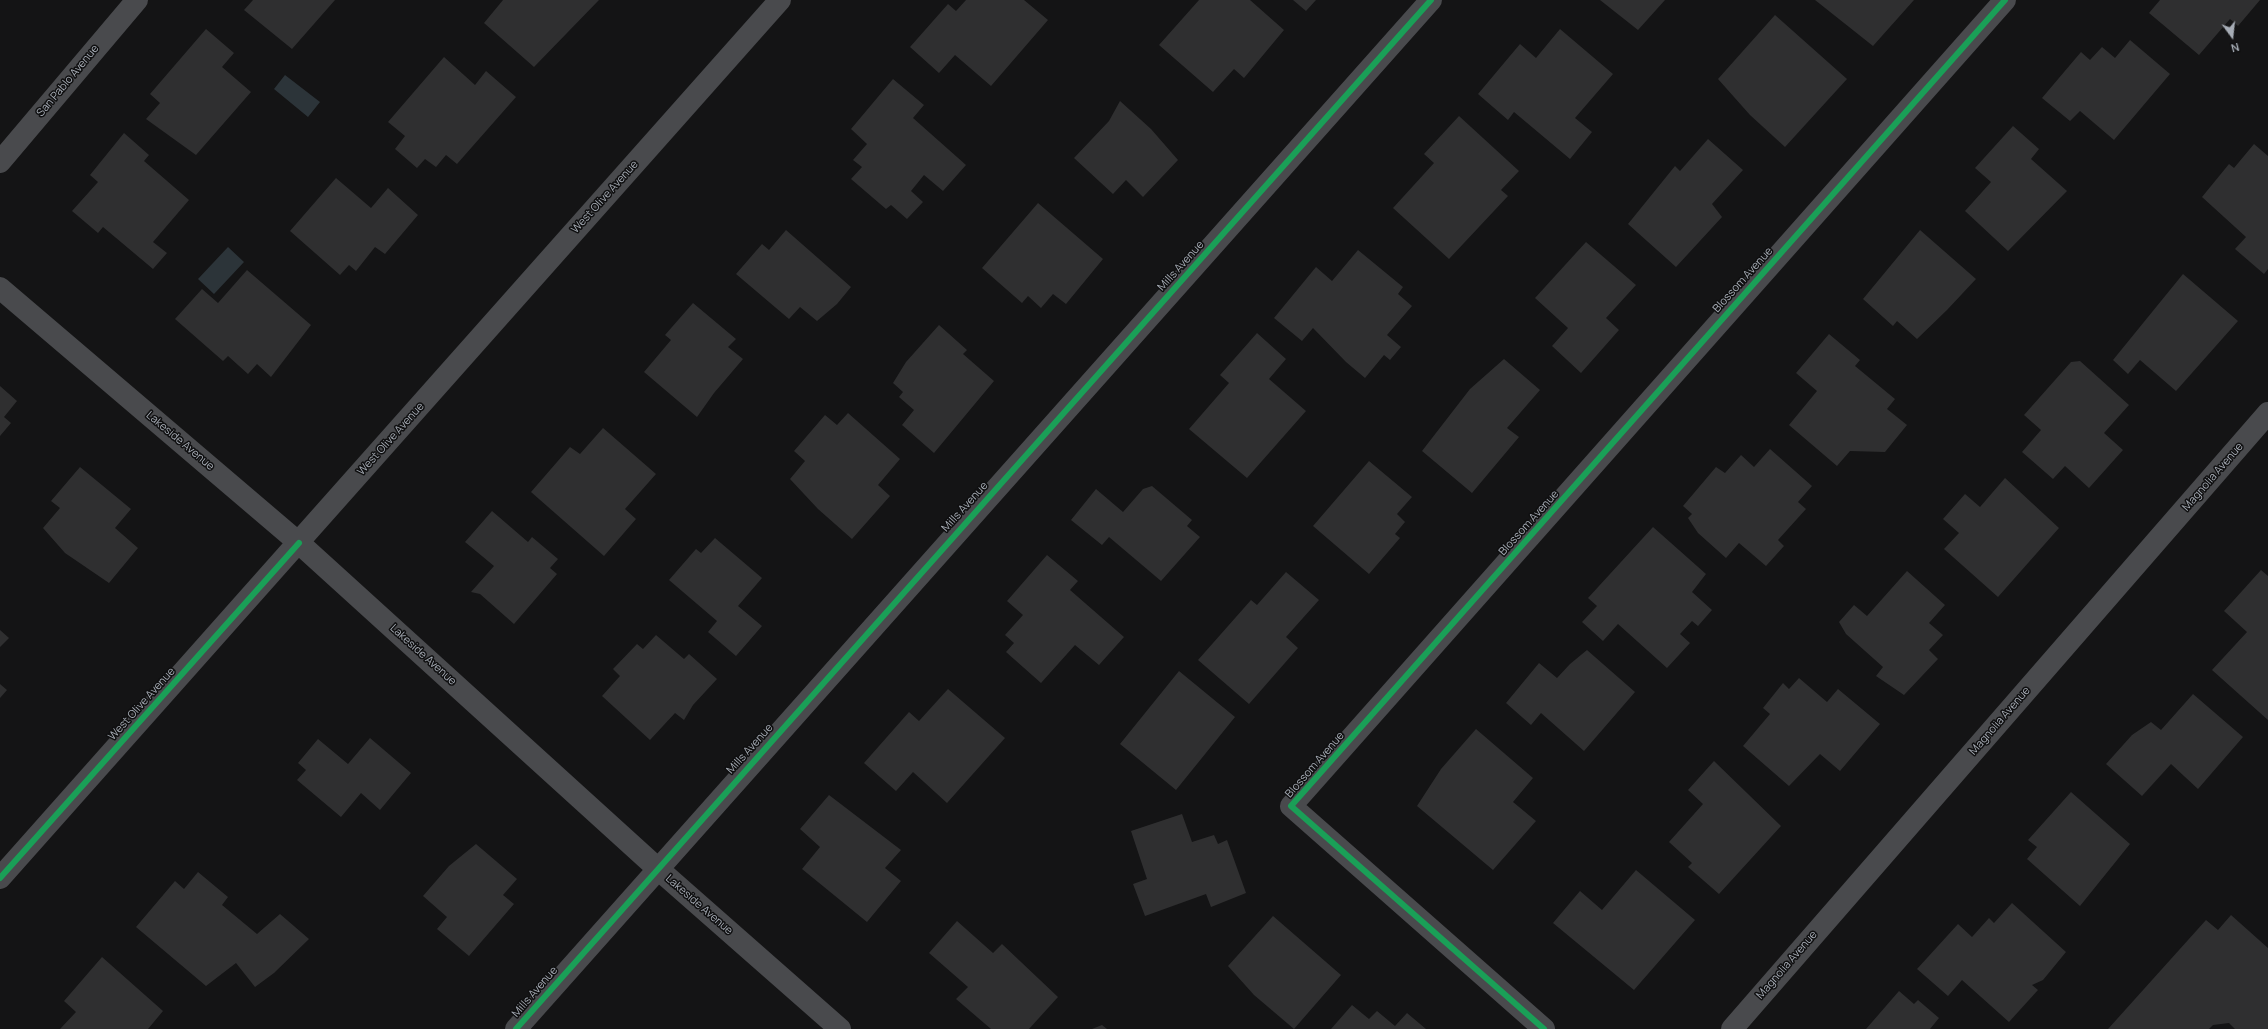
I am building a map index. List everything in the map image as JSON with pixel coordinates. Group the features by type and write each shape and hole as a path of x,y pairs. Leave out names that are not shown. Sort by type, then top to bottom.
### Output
{"street":[{"name":"San Pablo Avenue","path":"0,162 137,0"},
{"name":"West Olive Avenue","path":"0,878 780,0"},
{"name":"Mills Avenue","path":"516,1029 657,868 1431,0"},
{"name":"Blossom Avenue","path":"1544,1029 1291,806 2005,0"},
{"name":"Lakeside Avenue","path":"0,288 299,543 657,868 840,1029"},
{"name":"Magnolia Avenue","path":"1732,1029 2268,413"}],"shaded area":[{"path":"285,75 320,102 308,117 274,89"},
{"path":"228,247 244,262 214,294 198,279"}],"building":[{"path":"253,0 335,0 292,49 244,10"},
{"path":"503,0 599,0 534,67 484,23"},
{"path":"966,0 1024,0 1048,20 991,86 955,55 939,73 910,47 948,4 956,11"},
{"path":"1199,0 1250,0 1284,30 1244,78 1234,69 1213,92 1159,45"},
{"path":"1293,0 1316,0 1306,11"},
{"path":"1600,0 1665,0 1638,30"},
{"path":"1815,0 1914,0 1873,46"},
{"path":"2160,0 2260,0 2238,26 2230,19 2199,55 2149,13"},
{"path":"1775,15 1847,79 1785,147 1750,115 1718,79"},
{"path":"206,29 234,53 222,67 251,92 196,155 146,119 160,103 150,94"},
{"path":"1560,29 1613,74 1575,118 1592,132 1570,159 1514,112 1508,120 1478,94 1520,44 1536,58"},
{"path":"2130,40 2170,74 2114,140 2080,111 2070,121 2042,98 2081,52 2090,60 2102,47 2115,58"},
{"path":"444,57 475,85 486,71 516,97 457,164 446,155 436,167 425,159 417,168 395,149 405,136 388,122"},
{"path":"893,79 924,105 913,118 966,165 943,191 924,175 911,191 923,202 907,219 891,205 886,209 851,179 862,167 853,160 867,144 851,129"},
{"path":"1120,101 1151,129 1178,160 1143,197 1126,180 1113,194 1074,158 1109,121"},
{"path":"1459,116 1519,171 1501,190 1508,196 1449,259 1393,208 1434,163 1424,154"},
{"path":"2013,126 2039,149 2031,159 2067,191 2008,251 1965,211 1991,182 1975,168"},
{"path":"124,133 149,155 144,161 189,200 153,242 167,253 153,269 103,227 98,233 72,211 98,182 90,175"},
{"path":"1708,139 1743,170 1712,204 1722,217 1676,267 1628,224 1675,166 1680,171"},
{"path":"2254,144 2268,156 2268,269 2264,274 2235,249 2246,237 2202,197 2229,164 2234,168"},
{"path":"336,178 371,208 388,188 418,215 385,254 375,247 356,271 349,265 340,275 290,231"},
{"path":"1038,203 1103,259 1066,304 1053,294 1041,308 1028,296 1022,303 982,268"},
{"path":"786,230 851,287 837,304 817,321 800,307 789,319 736,274 762,244 769,250"},
{"path":"1920,230 1976,279 1917,339 1897,321 1893,326 1863,299"},
{"path":"1586,242 1636,285 1606,318 1619,330 1581,373 1552,346 1568,328 1535,298"},
{"path":"1358,250 1403,287 1398,294 1412,306 1387,335 1401,347 1390,360 1384,355 1365,378 1346,362 1313,328 1302,341 1274,318 1316,267 1332,281"},
{"path":"247,270 311,325 271,377 257,364 248,374 228,356 223,361 175,319 202,289 218,303"},
{"path":"2183,274 2238,321 2176,391 2140,360 2128,374 2113,360"},
{"path":"693,303 736,339 728,347 743,359 714,393 697,417 644,372 671,340 665,335"},
{"path":"939,325 967,350 963,354 994,381 934,453 902,425 914,410 899,397 903,392 893,383 906,362"},
{"path":"1257,333 1286,359 1269,379 1306,411 1247,478 1189,429 1229,383 1220,375"},
{"path":"1829,334 1860,360 1855,366 1895,399 1887,409 1907,425 1885,452 1850,451 1837,466 1789,425 1817,391 1796,373"},
{"path":"1504,359 1540,390 1507,428 1519,437 1472,493 1422,451 1470,389"},
{"path":"2080,361 2129,405 2104,433 2123,450 2089,488 2065,466 2053,479 2022,452 2041,430 2024,415 2071,362"},
{"path":"0,386 17,401 4,417 11,423 0,436"},
{"path":"848,413 900,459 878,485 890,496 852,539 818,509 790,479 805,461 794,451 825,415 837,425"},
{"path":"603,428 656,474 625,509 636,519 604,556 531,492 570,447 580,454"},
{"path":"1770,449 1812,486 1798,502 1806,509 1778,540 1784,546 1766,566 1739,543 1726,558 1698,533 1688,518 1692,514 1683,506 1716,467 1725,473 1741,455 1754,467"},
{"path":"1369,461 1412,497 1397,514 1405,522 1395,534 1400,538 1369,574 1313,526"},
{"path":"80,467 131,509 115,528 138,548 109,583 65,553 43,528 60,508 51,501"},
{"path":"2005,478 2059,528 1998,597 1944,549 1959,533 1943,519 1965,494 1980,507"},
{"path":"1152,486 1192,520 1187,526 1200,537 1161,581 1109,537 1102,545 1071,520 1096,489 1123,512 1143,489"},
{"path":"492,511 528,542 532,537 558,559 550,568 557,574 514,624 480,594 471,592 494,566 465,542"},
{"path":"1653,527 1706,574 1692,592 1712,610 1698,626 1692,621 1680,634 1690,643 1667,668 1618,624 1603,641 1582,622 1597,606 1588,598"},
{"path":"715,538 762,578 738,606 762,626 736,656 708,632 717,621 669,580 696,549 701,553"},
{"path":"1047,555 1078,581 1070,590 1124,637 1099,665 1075,645 1041,683 1006,652 1014,643 1005,635 1023,615 1007,601"},
{"path":"2261,570 2268,576 2268,720 2212,670 2247,632 2224,611"},
{"path":"1907,571 1945,605 1929,623 1943,635 1929,650 1938,659 1904,695 1876,676 1883,667 1846,634 1839,622 1854,605 1867,616"},
{"path":"1286,572 1319,600 1286,637 1298,648 1249,704 1198,660 1251,600 1257,605"},
{"path":"0,630 9,638 0,647"},
{"path":"656,635 684,659 689,654 717,679 693,705 684,720 675,713 650,740 602,696 620,676 613,669 637,644 643,649"},
{"path":"1587,650 1635,692 1584,751 1541,713 1531,725 1506,703 1539,663 1557,678 1570,664"},
{"path":"1179,671 1235,717 1176,790 1120,744"},
{"path":"1799,678 1827,702 1838,689 1880,724 1840,771 1820,754 1789,786 1743,746 1770,714 1763,708 1783,683 1789,689"},
{"path":"0,684 7,690 0,698"},
{"path":"948,689 1005,738 947,803 913,772 896,791 864,763 909,712 919,721"},
{"path":"2193,694 2243,737 2198,789 2171,764 2142,796 2106,764 2132,735 2151,722 2161,730"},
{"path":"1476,729 1533,778 1513,802 1536,821 1493,870 1417,806 1441,769"},
{"path":"370,738 411,773 380,810 361,793 341,817 297,780 306,770 298,763 318,739 348,764"},
{"path":"1714,761 1781,826 1719,894 1688,867 1692,863 1669,842 1703,804 1688,790"},
{"path":"2071,792 2130,844 2080,906 2027,859 2037,847 2028,840"},
{"path":"829,795 901,850 885,868 901,881 867,922 802,869 820,847 800,829"},
{"path":"1182,814 1192,842 1214,835 1218,844 1227,840 1246,893 1211,907 1206,894 1145,916 1133,884 1147,879 1131,831"},
{"path":"476,844 517,879 503,895 514,904 469,956 437,929 447,917 423,896 449,866"},
{"path":"1636,870 1695,920 1634,990 1553,923 1580,891 1602,910"},
{"path":"198,872 228,897 222,905 257,934 280,914 309,939 274,973 255,987 236,963 206,986 136,927 175,881 184,889"},
{"path":"2012,903 2066,952 2043,980 2032,985 2038,990 2009,1022 1962,980 1948,996 1917,969 1958,924 1972,937 1989,918 1994,923"},
{"path":"2231,915 2268,948 2268,1029 2235,1029 2229,1023 2213,1025 2209,1029 2108,1029 2206,920 2218,930"},
{"path":"1273,916 1341,975 1294,1029 1254,995 1228,966"},
{"path":"957,921 993,953 1002,944 1058,997 1029,1029 991,1029 956,999 968,987 929,953"},
{"path":"102,957 163,1011 148,1029 60,1029 76,1012 64,1001"},
{"path":"1899,991 1914,1004 1918,1000 1939,1018 1930,1029 1866,1029"},
{"path":"1352,1005 1369,1019 1377,1011 1395,1026 1407,1013 1426,1029 1331,1029"},
{"path":"1102,1025 1107,1029 1092,1029"}],"cycle path":[{"path":"516,1029 1431,0"},
{"path":"1544,1029 1291,806 2005,0"},
{"path":"0,878 299,543"}]}
